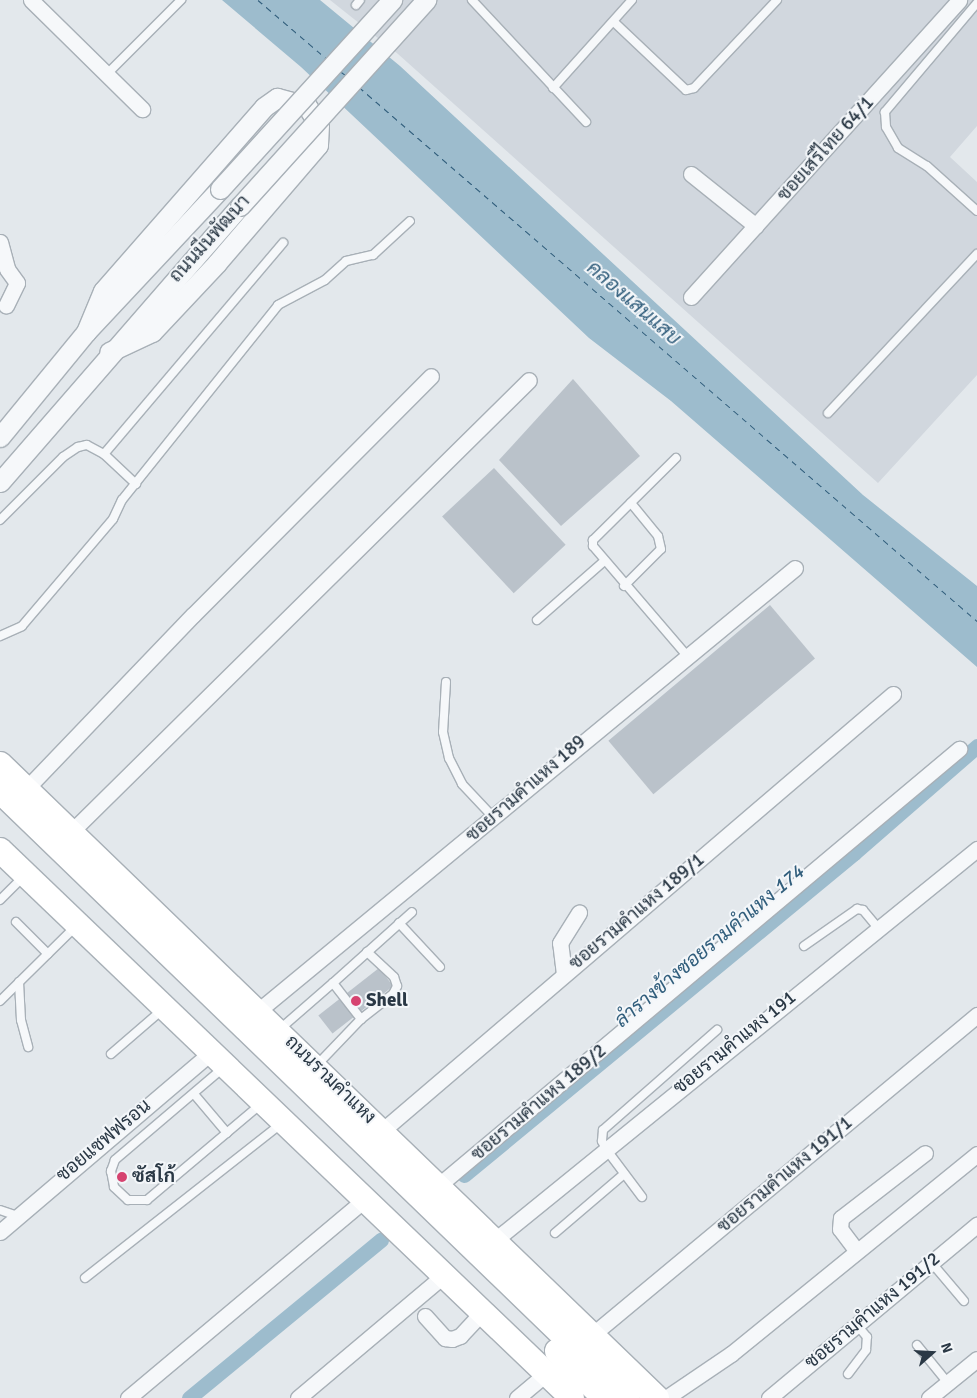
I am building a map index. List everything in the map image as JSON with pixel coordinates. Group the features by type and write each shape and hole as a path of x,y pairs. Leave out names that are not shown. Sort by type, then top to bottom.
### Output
{"main road":[{"name":"ถนนรามคำแหง","path":"0,764 658,1398"},
{"name":"ถนนรามคำแหง","path":"0,791 311,1099 604,1398"},
{"name":"ถนนรามคำแหง","path":"0,810 311,1099 628,1398"},
{"path":"0,850 263,1102 363,1201 444,1275 572,1398"}],"street":[{"path":"31,0 142,109"},
{"name":"ถนนมีนพัฒนา","path":"0,437 86,332 220,189 392,0"},
{"name":"ถนนมีนพัฒนา","path":"0,482 109,352 426,0"},
{"name":"ซอยเสรีไทย 64/1","path":"691,297 959,0"},
{"path":"86,332 103,291 264,107 277,98 307,106 319,125 318,145 217,264 152,332 109,352"},
{"path":"691,174 756,226"},
{"path":"0,242 6,268 17,283 6,306"},
{"path":"26,789 193,615 431,376"},
{"path":"71,832 529,380"},
{"name":"ซอยรามคำแหง 189","path":"258,1011 795,568"},
{"name":"ซอยรามคำแหง 189/1","path":"382,1130 893,694"},
{"name":"ซอยรามคำแหง 189/2","path":"439,1185 959,749"},
{"name":"ซอยรามคำแหง 191","path":"495,1240 977,848"},
{"path":"564,974 560,943 579,912"},
{"name":"ซอยรามคำแหง 191/1","path":"592,1335 977,1015"},
{"name":"ซอยแซฟฟรอน","path":"0,1232 17,1216 218,1060"},
{"path":"856,1250 840,1230 841,1218 925,1154"},
{"path":"666,1398 731,1354 856,1250 977,1154"},
{"path":"128,1398 363,1201"},
{"name":"ซอยรามคำแหง 191/2","path":"769,1398 977,1225"},
{"path":"298,1398 444,1275"},
{"path":"425,1316 445,1338 452,1339 460,1336 482,1312"},
{"path":"929,1398 977,1359"},
{"path":"517,1398 546,1374"}],"lane":[{"path":"107,74 181,0"},
{"path":"472,0 586,122"},
{"path":"553,88 632,0"},
{"path":"614,22 686,90 694,88 777,0"},
{"path":"977,3 886,112 886,127 898,148 927,166 977,211"},
{"path":"0,636 22,626 113,519 122,500 278,305 325,280 346,262 373,255 410,220"},
{"path":"104,454 283,243"},
{"path":"828,413 977,254"},
{"path":"0,520 62,457 87,445 104,454 136,484"},
{"path":"676,458 593,540 595,553 688,657"},
{"path":"624,586 661,549 658,536 631,503"},
{"path":"536,620 603,562"},
{"path":"446,682 442,732 449,758 462,784 494,818"},
{"path":"0,900 25,875"},
{"path":"804,946 857,908 863,910 878,928"},
{"path":"279,1031 412,912"},
{"path":"16,922 48,954"},
{"path":"399,923 440,967"},
{"path":"0,1001 77,924"},
{"path":"315,1066 361,1019 393,994 396,986 394,977 367,952"},
{"path":"19,982 21,1020 28,1047"},
{"path":"333,983 361,1019"},
{"path":"111,1054 164,1008"},
{"path":"642,1197 606,1149 602,1136 609,1124 717,1030"},
{"path":"218,1060 194,1094 115,1160 111,1171 114,1187 128,1200 147,1200 263,1102"},
{"path":"194,1094 227,1133"},
{"path":"85,1278 282,1122"},
{"path":"556,1233 624,1174"},
{"path":"0,1210 17,1216"},
{"path":"931,1262 964,1301"},
{"path":"848,1374 866,1350 867,1337 856,1324"},
{"path":"917,1345 948,1383"}],"shaded area":[{"path":"330,0 977,0 977,126 950,157 977,182 977,375 878,483 398,54"}],"water":[{"name":"คลองแสนแสบ","path":"222,0 320,0 400,66 863,495 977,586 977,667 671,401 589,338 301,67"}],"building":[{"path":"573,379 640,456 561,526 499,460"},
{"path":"494,468 566,545 514,593 442,516"},
{"path":"770,605 815,659 653,794 608,741"},
{"name":"Shell","path":"379,968 393,986 332,1034 318,1015"}],"waterway":[{"name":"ลำรางข้างซอยรามคำแหง 174","path":"464,1175 854,853 977,746"},
{"name":"ลำรางข้างซอยรามคำแหง 174","path":"189,1398 381,1240"}],"ferry route":[{"path":"258,0 326,58"},
{"path":"340,71 347,76"},
{"path":"359,87 977,621"}],"place":[{"name":"Shell","path":"356,1001"},
{"name":"ซัสโก้","path":"122,1177"}]}
